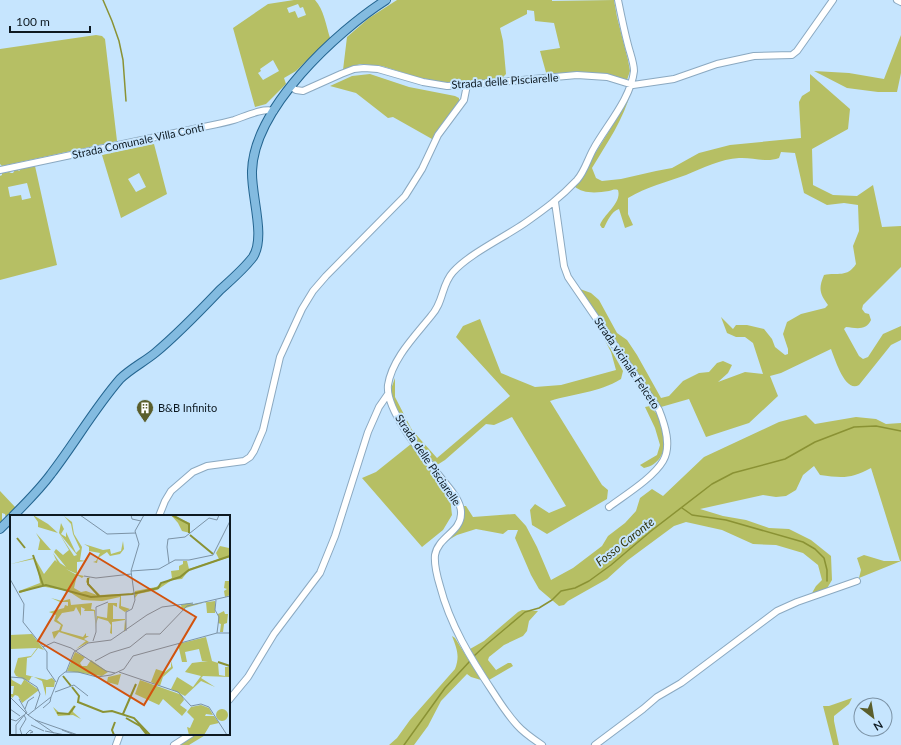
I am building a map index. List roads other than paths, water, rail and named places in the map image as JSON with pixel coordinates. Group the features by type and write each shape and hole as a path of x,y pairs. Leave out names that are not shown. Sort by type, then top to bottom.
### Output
{"main road":[{"path":"14,515 51,474 84,426 120,380 166,343 234,277 253,256 256,251 259,238 252,180 253,160 260,137 274,110 310,64 335,40 367,13 386,0"},
{"path":"0,529 10,519"}],"street":[{"name":"Strada delle Pisciarelle","path":"542,745 518,726 503,707 463,644 451,621 445,607 435,560 436,550 439,545 453,531 462,516 460,506 453,494 420,452 400,422 390,403 388,386 391,374 410,340 437,310 447,280 453,272 475,254 509,234 555,202 579,178 594,148 623,102 630,85 634,69 618,0"},
{"name":"Strada delle Pisciarelle","path":"291,87 296,90 303,90 347,72 364,68 378,69 423,82 441,85 467,85 578,75 606,77 630,85 674,79 717,64 754,56 792,55 797,51 832,0"},
{"path":"897,0 901,2"},
{"path":"159,515 171,491 192,472 207,466 244,461 250,457 263,430 280,357 302,309 313,291 326,276 405,196 420,174 438,136 464,100 467,85"},
{"name":"Strada Comunale Villa Conti","path":"0,170 203,127 234,120 262,111 274,110"},
{"name":"Strada vicinale Felceto","path":"555,202 566,272 659,410 667,433 664,460 642,483 609,507"},
{"path":"230,699 248,677 274,634 320,573 336,536 368,432 379,407 388,394"},
{"path":"595,745 638,714 657,697 681,683 777,611 797,602 857,581"},
{"path":"116,745 120,735"},
{"path":"174,745 189,735"}],"waterway":[{"path":"103,0 119,41 123,60 126,101"},
{"name":"Fosso Caronte","path":"474,656 525,612 539,608 552,600 561,591 575,588 589,581 712,484 733,473 785,459 815,442 854,427 876,426 901,431"},
{"path":"682,508 692,515 726,520 803,542 815,549 824,558 827,570 827,581"},
{"name":"Fosso Caronte","path":"404,745 445,688 470,661"}],"place":[{"name":"B&B Infinito","path":"145,423"}]}
